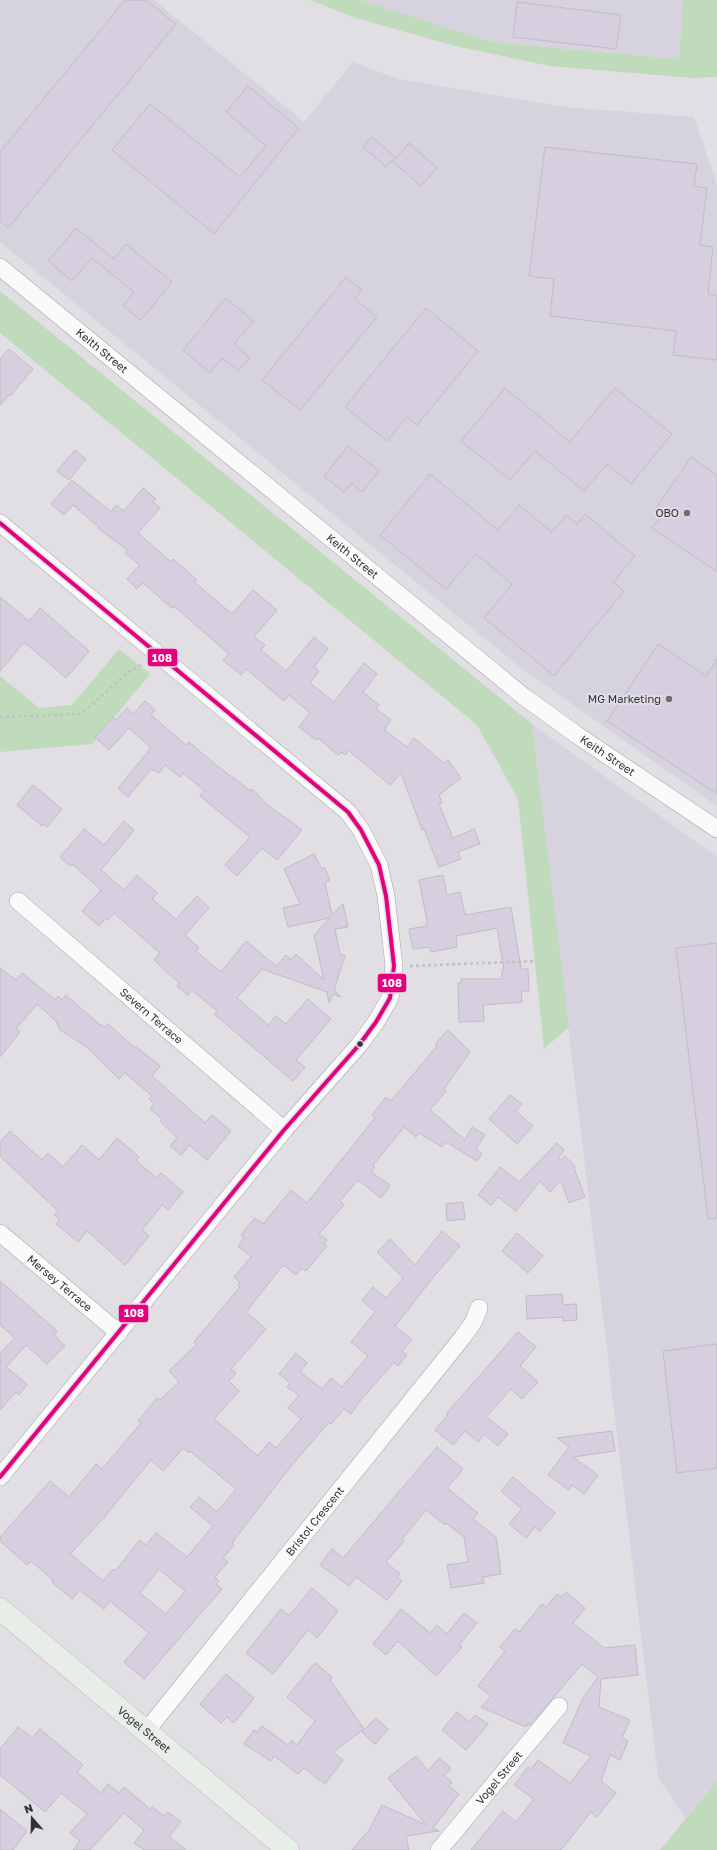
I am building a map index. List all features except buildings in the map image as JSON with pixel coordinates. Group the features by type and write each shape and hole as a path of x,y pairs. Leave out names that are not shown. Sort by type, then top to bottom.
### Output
{"main road":[{"name":"Vogel Street","path":"0,1609 288,1850"}],"street":[{"name":"Keith Street","path":"0,267 523,696 717,829"},
{"path":"0,523 348,812 361,830 380,865 386,896 394,966 390,998 376,1022 359,1045 284,1130 0,1477"},
{"name":"Severn Terrace","path":"18,902 284,1130"},
{"name":"Mersey Terrace","path":"0,1233 119,1333"},
{"name":"Bristol Crescent","path":"146,1730 462,1338 473,1323 479,1308"},
{"name":"Vogel Street","path":"439,1850 558,1706"}],"path":[{"path":"0,717 81,714 127,673 141,667 155,651"},
{"path":"394,966 535,961"}],"shaded area":[{"path":"0,0 154,0 304,122 353,62 398,79 565,107 694,117 717,185 717,806 522,669 0,242"},
{"path":"361,0 683,0 679,59 491,42"},
{"path":"532,724 717,857 717,1781 686,1818 658,1777"}],"green space":[{"path":"310,0 361,0 491,42 679,59 683,0 717,0 717,77 692,78 550,66 455,46 359,19"},
{"path":"0,291 532,724 569,1027 544,1049 518,799 477,725 0,333"},
{"path":"119,649 150,674 92,744 0,752 0,676 39,708 72,705"},
{"path":"717,1781 717,1850 660,1850"}],"transit line":[{"name":"108","path":"0,523 348,812 361,830 379,865 386,896 394,966 390,998 376,1022 359,1045 284,1130 0,1477"}],"place":[{"name":"OBO","path":"687,513"},
{"name":"MG Marketing","path":"669,699"}]}
